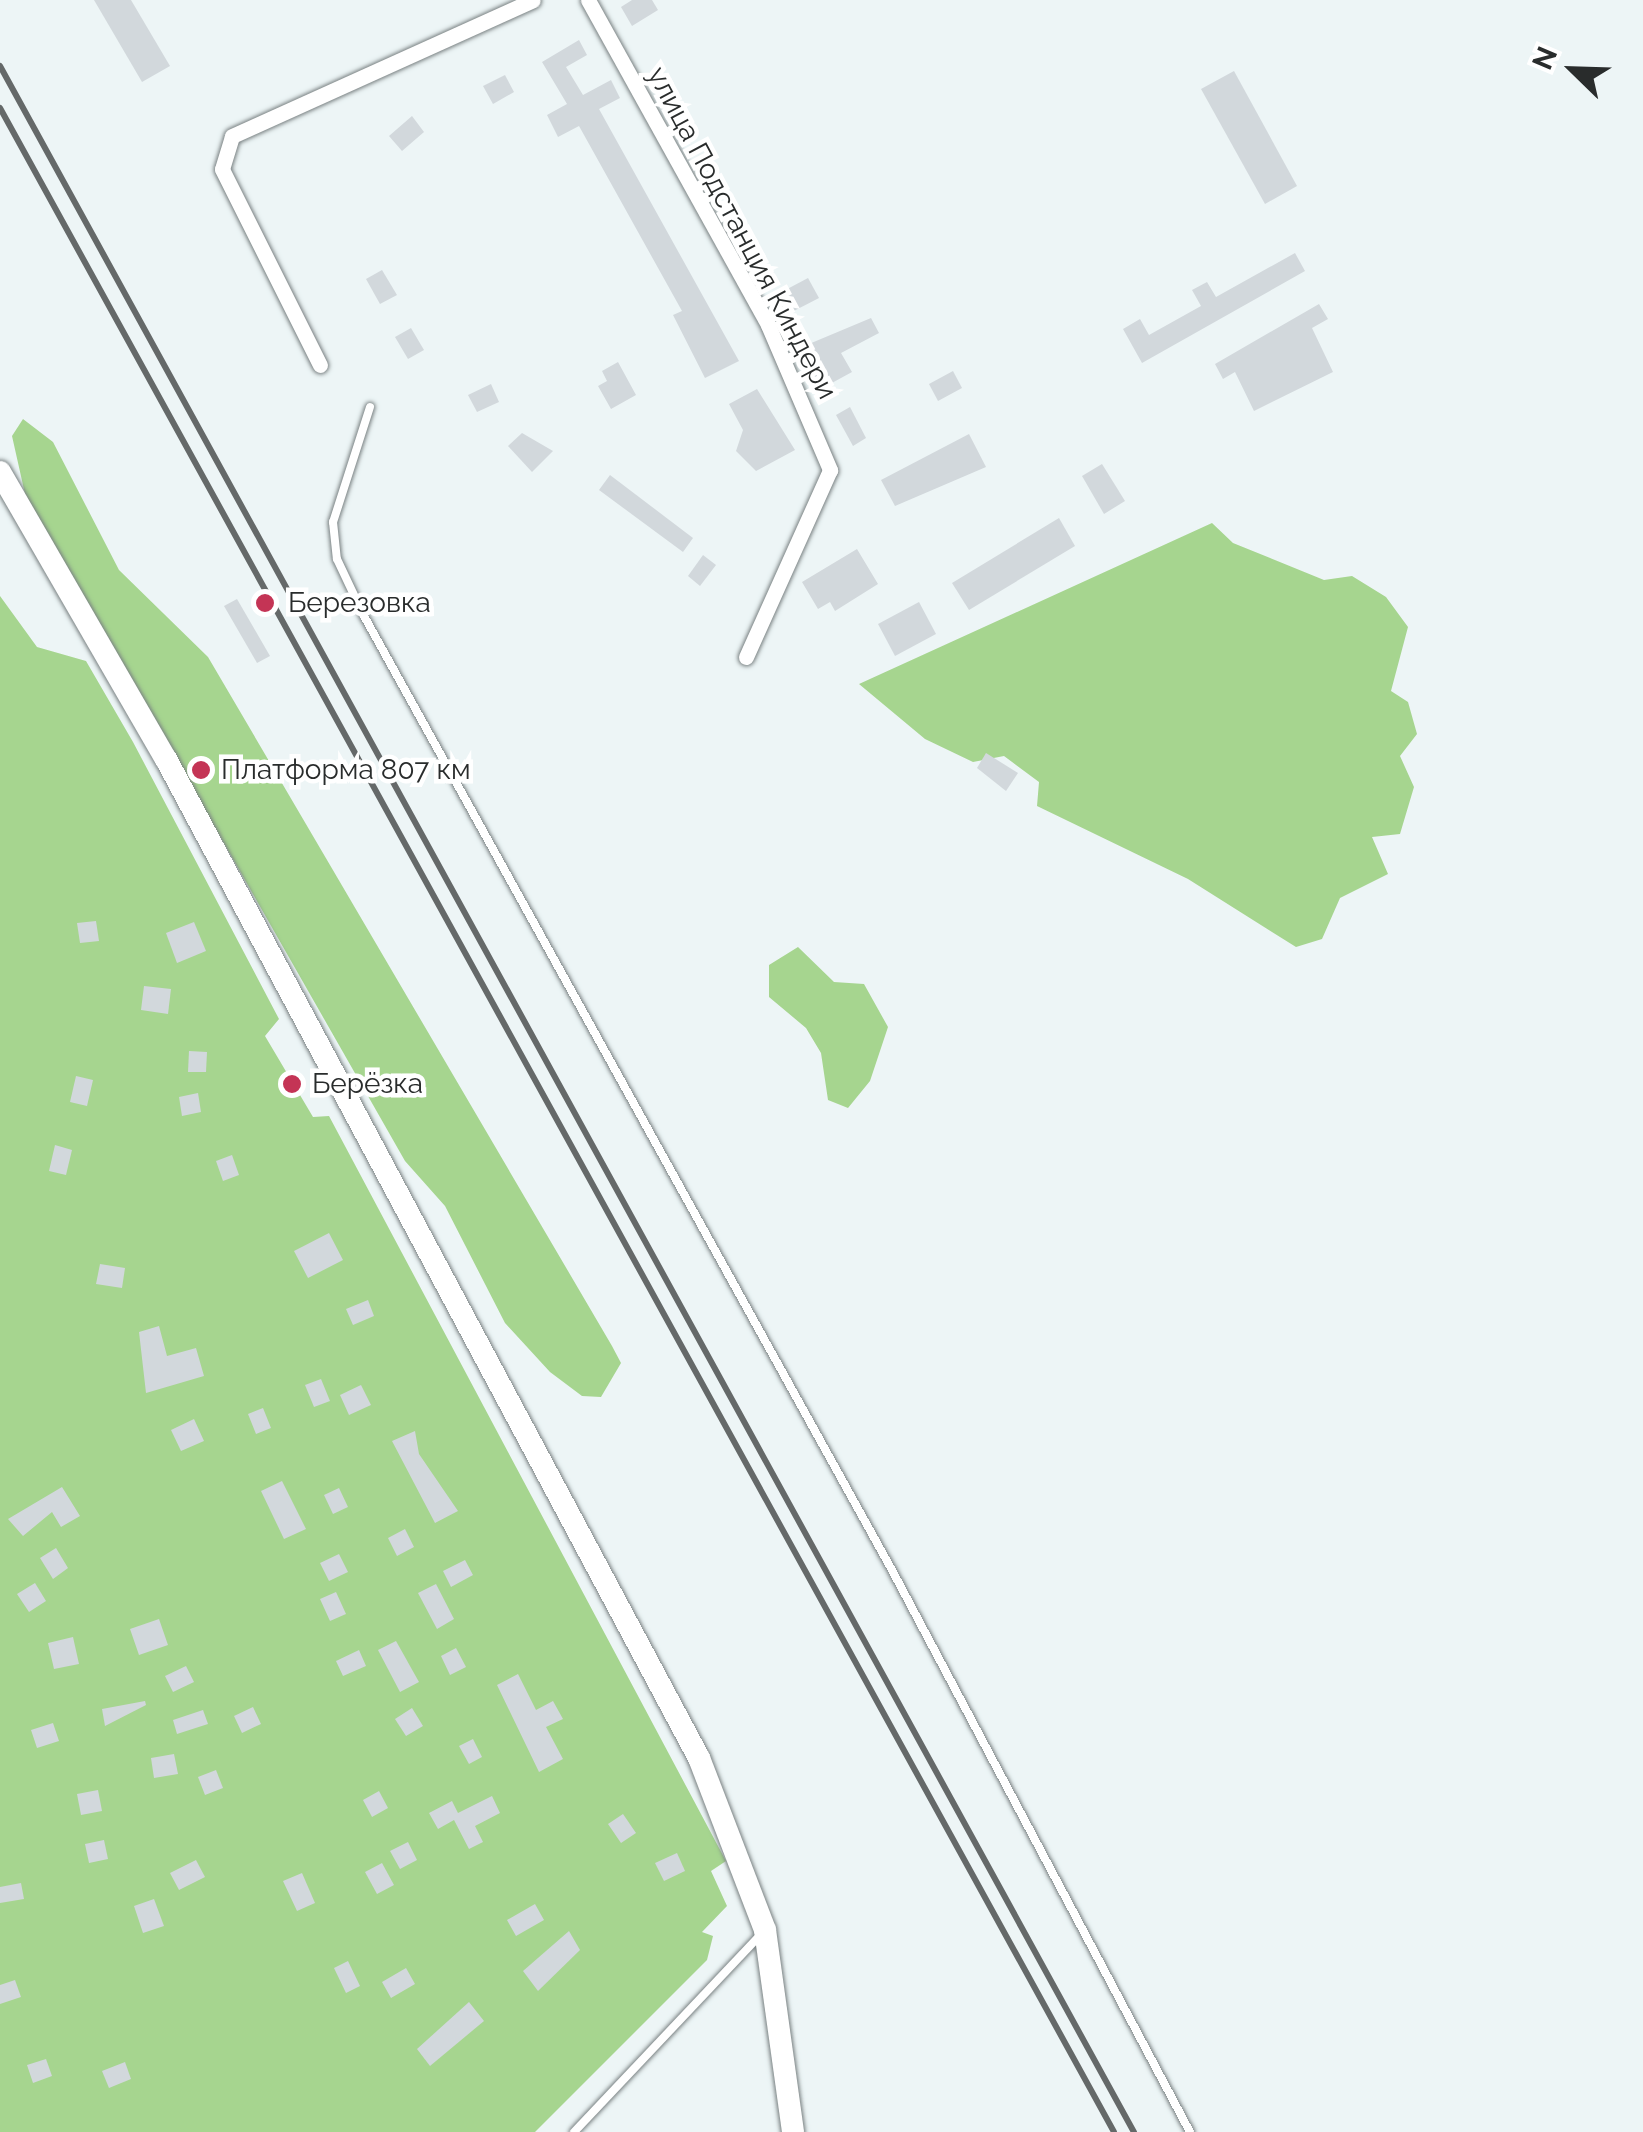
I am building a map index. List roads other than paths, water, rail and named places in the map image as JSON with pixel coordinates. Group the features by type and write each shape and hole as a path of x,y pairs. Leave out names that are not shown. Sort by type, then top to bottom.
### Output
{"street":[{"path":"320,365 222,169 232,136 533,0"},
{"name":"улица Подстанция Киндери","path":"588,0 768,325 830,470 746,657"},
{"path":"0,472 172,771 690,1741 765,1930 793,2132"}],"lane":[{"path":"370,407 333,522 337,559 364,616 884,1554 1190,2132"},
{"path":"574,2132 765,1930"}],"railway":[{"path":"0,66 1134,2132"},
{"path":"0,108 1114,2132"}],"place":[{"name":"Березовка","path":"265,603"},
{"name":"Платформа 807 км","path":"201,770"},
{"name":"Берёзка","path":"292,1084"}]}
